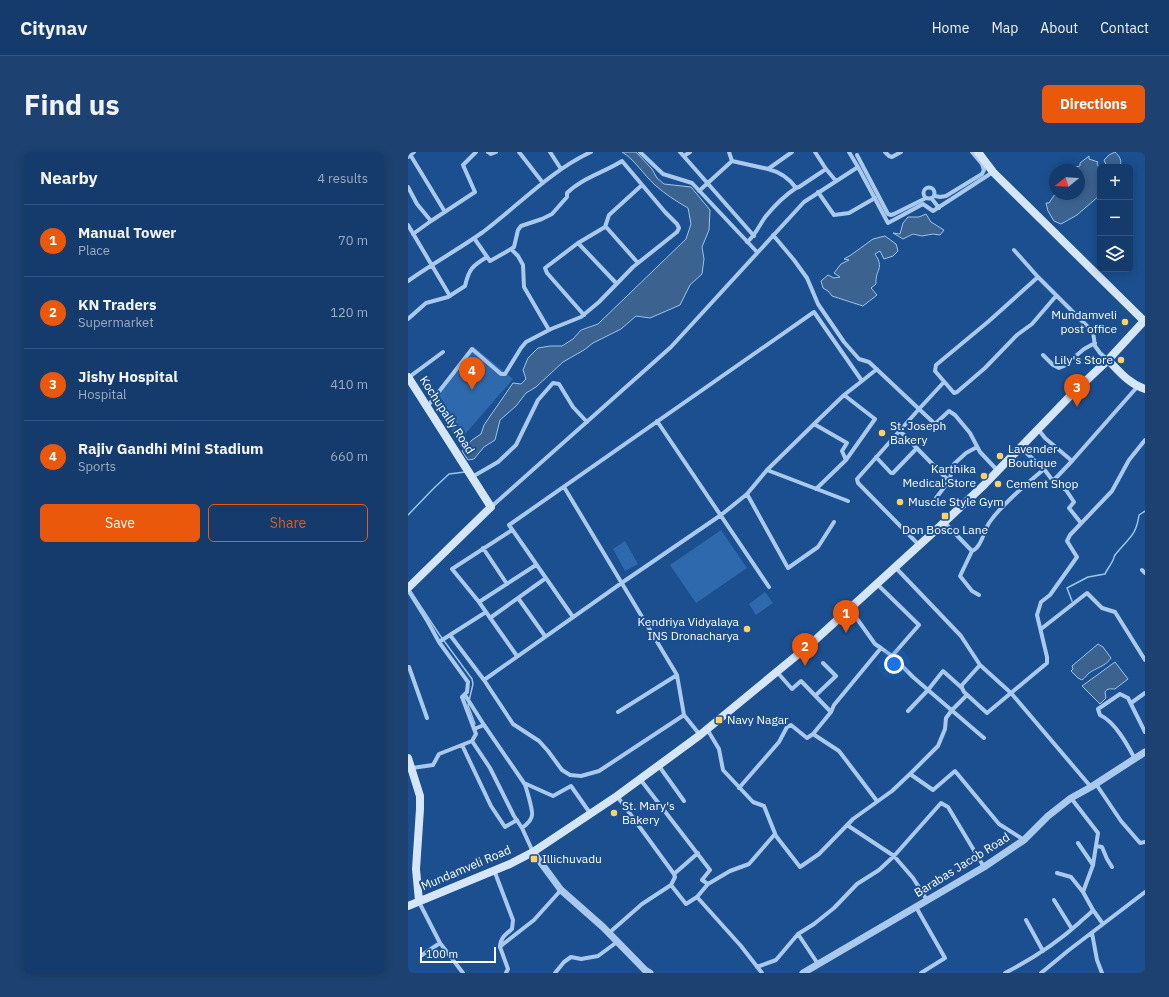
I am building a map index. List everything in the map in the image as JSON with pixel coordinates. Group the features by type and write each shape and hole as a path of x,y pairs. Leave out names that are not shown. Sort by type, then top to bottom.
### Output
{"main road":[{"path":"978,152 993,172 1144,321"},
{"name":"Mundamveli Road","path":"408,906 534,852 617,796 700,735 813,642 876,584 896,568 984,485 1020,446 1108,360 1144,321"},
{"path":"1108,360 1127,379 1141,388"},
{"name":"Kochupally Road","path":"408,378 491,507"},
{"path":"409,588 491,507"},
{"path":"408,758 420,796 416,869 419,901"}],"street":[{"path":"414,152 409,157 445,212"},
{"path":"413,234 475,192 463,165 476,152"},
{"path":"488,152 491,154 496,152"},
{"path":"519,152 543,183"},
{"path":"550,152 561,169"},
{"path":"408,281 474,238 561,169 576,159 592,152"},
{"path":"640,152 663,174 692,183 757,252"},
{"path":"680,152 754,236"},
{"path":"684,156 690,152"},
{"path":"730,152 732,161"},
{"path":"768,169 792,152"},
{"path":"815,152 836,181"},
{"path":"849,152 888,223 923,204 933,211 993,172"},
{"path":"853,158 862,152"},
{"path":"885,152 892,157 901,152"},
{"path":"857,155 888,214 891,215 926,198 946,196 982,174 984,170 982,164 972,152"},
{"path":"427,407 472,349 502,374 505,374 526,342 584,315 599,302 638,262 677,232 679,228 678,224 664,212 622,161 574,186 567,193 567,197 552,214 542,220 521,226 518,230 514,247 490,261 474,238"},
{"path":"699,190 732,161"},
{"path":"732,161 775,171 786,178 796,188"},
{"path":"491,507 671,347 804,202 858,167"},
{"path":"747,242 754,236 765,218 782,197 826,169"},
{"path":"584,315 547,273 545,268 578,243 605,227 609,215 642,185"},
{"path":"408,187 417,204 431,221"},
{"path":"926,198 924,192 928,188 932,188 934,190 933,197 939,208"},
{"path":"818,192 834,215 848,213 875,198"},
{"path":"408,225 450,296"},
{"path":"605,227 610,230 638,262"},
{"path":"773,235 807,278 818,304 844,342 859,359 869,362 936,424 949,411 952,413 970,433 980,452 998,471"},
{"path":"578,243 616,283"},
{"path":"511,249 518,256 523,265 524,287 549,330"},
{"path":"1014,250 1038,278 1093,332 1098,350 1108,360"},
{"path":"408,319 426,303 450,296 465,286 466,278 470,269 487,257"},
{"path":"1038,278 936,366 935,371 954,393 985,368 1017,335 1032,324 1056,296"},
{"path":"573,617 509,525 814,312 862,381"},
{"path":"1042,355 1053,365 1059,368 1064,366 1095,343"},
{"path":"408,378 443,352"},
{"path":"484,680 545,636 721,515 747,494 767,470 844,395 877,369"},
{"path":"919,546 858,483 857,479 944,382"},
{"path":"472,477 498,462 516,445 538,400 553,383 559,384 573,407 586,422"},
{"path":"1053,481 1141,388"},
{"path":"816,489 846,460 875,419 844,395"},
{"path":"657,421 768,587"},
{"path":"814,424 847,443 842,451 846,460"},
{"path":"1038,429 1045,438 1072,461"},
{"path":"900,431 949,481"},
{"path":"908,711 928,690 943,671 987,713 1047,664 1037,615 1041,602 1050,595 1077,557 1067,541 1070,535 1112,491 1129,460 1145,440"},
{"path":"1020,446 1044,469 1053,481 1066,490 1074,502 1069,508 1081,523"},
{"path":"936,498 949,481 954,464 966,453 977,447"},
{"path":"876,458 891,473 893,473 917,448"},
{"path":"979,595 972,591 960,576 972,551 976,548 989,523 1006,504 1044,469"},
{"path":"767,470 848,501"},
{"path":"564,487 623,582 677,675 684,715 700,735"},
{"path":"747,494 788,568 818,547 834,522"},
{"path":"944,522 972,551"},
{"path":"512,530 452,569 479,602 517,656"},
{"path":"483,548 507,584"},
{"path":"479,602 536,565"},
{"path":"896,568 961,636 980,665 1011,693 1093,786 1140,843 1145,842"},
{"path":"490,618 546,578"},
{"path":"876,584 919,625 892,656"},
{"path":"409,588 439,642 468,682 467,692 462,697 476,734 472,741 439,754 433,765 411,768"},
{"path":"1041,629 1087,593 1102,608 1115,612 1145,660"},
{"path":"518,598 545,636"},
{"path":"849,609 875,644 892,656 913,677 984,738"},
{"path":"439,642 486,612"},
{"path":"450,635 484,680 513,724 539,741 562,770 570,775 582,776 599,771 684,715"},
{"path":"740,788 779,742 787,727 791,726 807,738 813,734 881,648"},
{"path":"816,695 836,676 823,663"},
{"path":"962,688 962,685 980,665"},
{"path":"408,668 409,667 428,718"},
{"path":"777,672 792,689 801,681 831,712"},
{"path":"618,712 677,675"},
{"path":"1131,704 1145,693"},
{"path":"1135,759 1126,742 1106,718 1100,715 1098,709 1120,694 1128,698 1145,732"},
{"path":"465,695 524,783 528,792 527,796 532,815 529,822 522,828"},
{"path":"707,729 719,749 723,770 753,802 764,806 775,834 800,867 819,854 847,824 862,811 892,791 938,746 945,729 946,718 967,695"},
{"path":"474,729 484,724"},
{"path":"813,734 839,751 877,801"},
{"path":"472,741 490,768 534,852 561,890 609,933 645,970 650,973"},
{"path":"462,745 491,806 505,827 517,820"},
{"name":"Barabas Jacob Road","path":"803,973 984,867 1024,840 1048,816 1071,798 1093,786 1145,752"},
{"path":"659,766 684,801"},
{"path":"910,774 933,790 955,771 999,824 1024,840"},
{"path":"640,779 710,870 702,880 708,884"},
{"path":"524,783 553,796 571,786 591,814"},
{"path":"609,933 642,904 671,885 675,877 617,796"},
{"path":"1071,798 1098,833 1093,865 1083,892"},
{"path":"757,967 776,960 798,934 814,924 834,908 857,884 879,870 894,856 941,803 948,807 984,867"},
{"path":"847,824 894,856 913,878 927,900"},
{"path":"671,885 686,904 697,897 708,884 730,871 749,864 775,834"},
{"path":"1078,843 1093,865"},
{"path":"1096,846 1102,847 1112,867"},
{"path":"674,874 698,853"},
{"path":"494,870 513,920 512,929 502,937 500,943 500,948 508,969 506,973"},
{"path":"1057,873 1071,877 1083,892 1103,924"},
{"path":"500,948 534,920 561,890"},
{"path":"1041,973 1145,892"},
{"path":"697,897 741,946 762,973"},
{"path":"1054,900 1072,929"},
{"path":"419,901 440,943 463,973"},
{"path":"916,907 945,958 920,973"},
{"path":"1005,973 1030,960 1043,951 1072,929 1093,910"},
{"path":"1026,920 1043,951"},
{"path":"1092,933 1097,960 1102,973"},
{"path":"798,934 818,964"},
{"path":"555,973 564,962 571,957 581,959 598,956 617,942"},
{"path":"422,955 440,943"}],"shaded area":[{"path":"622,152 636,152 652,169 657,178 664,184 691,187 710,210 709,230 702,247 704,259 702,274 690,285 680,305 650,318 636,316 621,329 593,343 563,362 536,387 526,393 516,406 500,420 495,440 484,447 474,459 468,460 462,451 472,440 481,434 484,425 513,383 521,384 526,379 523,370 528,358 538,348 562,346 573,339 581,330 598,324 686,239 691,224 688,208 659,188 631,159"},
{"path":"1115,152 1120,159 1121,164 1106,164 1104,160"},
{"path":"1089,156 1089,159 1098,162 1097,198 1077,215 1061,224 1054,221 1048,211 1046,203 1049,203 1051,200 1085,200 1085,164 1080,163"},
{"path":"926,214 931,222 944,230 940,235 933,234 922,236 913,234 903,239 893,233 900,234 903,223 908,217 919,217"},
{"path":"885,236 896,244 898,251 893,256 884,259 880,251 875,254 878,259 879,266 876,284 871,288 877,295 863,306 832,296 823,288 821,281 828,275 834,278 840,277 834,273 841,264 849,260 844,259 873,239"},
{"path":"473,346 513,379 459,441 432,401"},
{"path":"721,530 747,568 696,603 670,565"},
{"path":"625,541 638,564 625,571 613,549"},
{"path":"765,592 773,603 756,615 749,604"},
{"path":"1098,644 1103,647 1111,658 1104,665 1089,673 1082,680 1078,678 1071,671 1073,669 1072,666"},
{"path":"1115,662 1128,679 1115,689 1107,690 1105,692 1106,698 1100,704 1082,686"}],"waterway":[{"path":"408,515 449,474 465,472"},
{"path":"1072,601 1067,588 1088,577 1105,574 1115,555 1134,533 1139,515 1145,511"},
{"path":"410,590 439,634 472,679 473,684 468,705 475,724"}],"place":[{"name":"Mundamveli post office","path":"1125,322"},
{"name":"Lily's Store","path":"1121,360"},
{"name":"Rajiv Gandhi Mini Stadium","path":"472,390"},
{"name":"Jishy Hospital","path":"1077,407"},
{"name":"St. Joseph Bakery","path":"882,433"},
{"name":"Lavender Boutique","path":"1000,456"},
{"name":"Karthika Medical Store","path":"984,476"},
{"name":"Cement Shop","path":"998,484"},
{"name":"Muscle Style Gym","path":"900,502"},
{"name":"Don Bosco Lane","path":"945,516"},
{"name":"Kendriya Vidyalaya INS Dronacharya","path":"747,629"},
{"name":"Manual Tower","path":"846,633"},
{"name":"KN Traders","path":"805,666"},
{"name":"Navy Nagar","path":"719,720"},
{"name":"St. Mary's Bakery","path":"614,813"},
{"name":"Illichuvadu","path":"534,859"}]}
